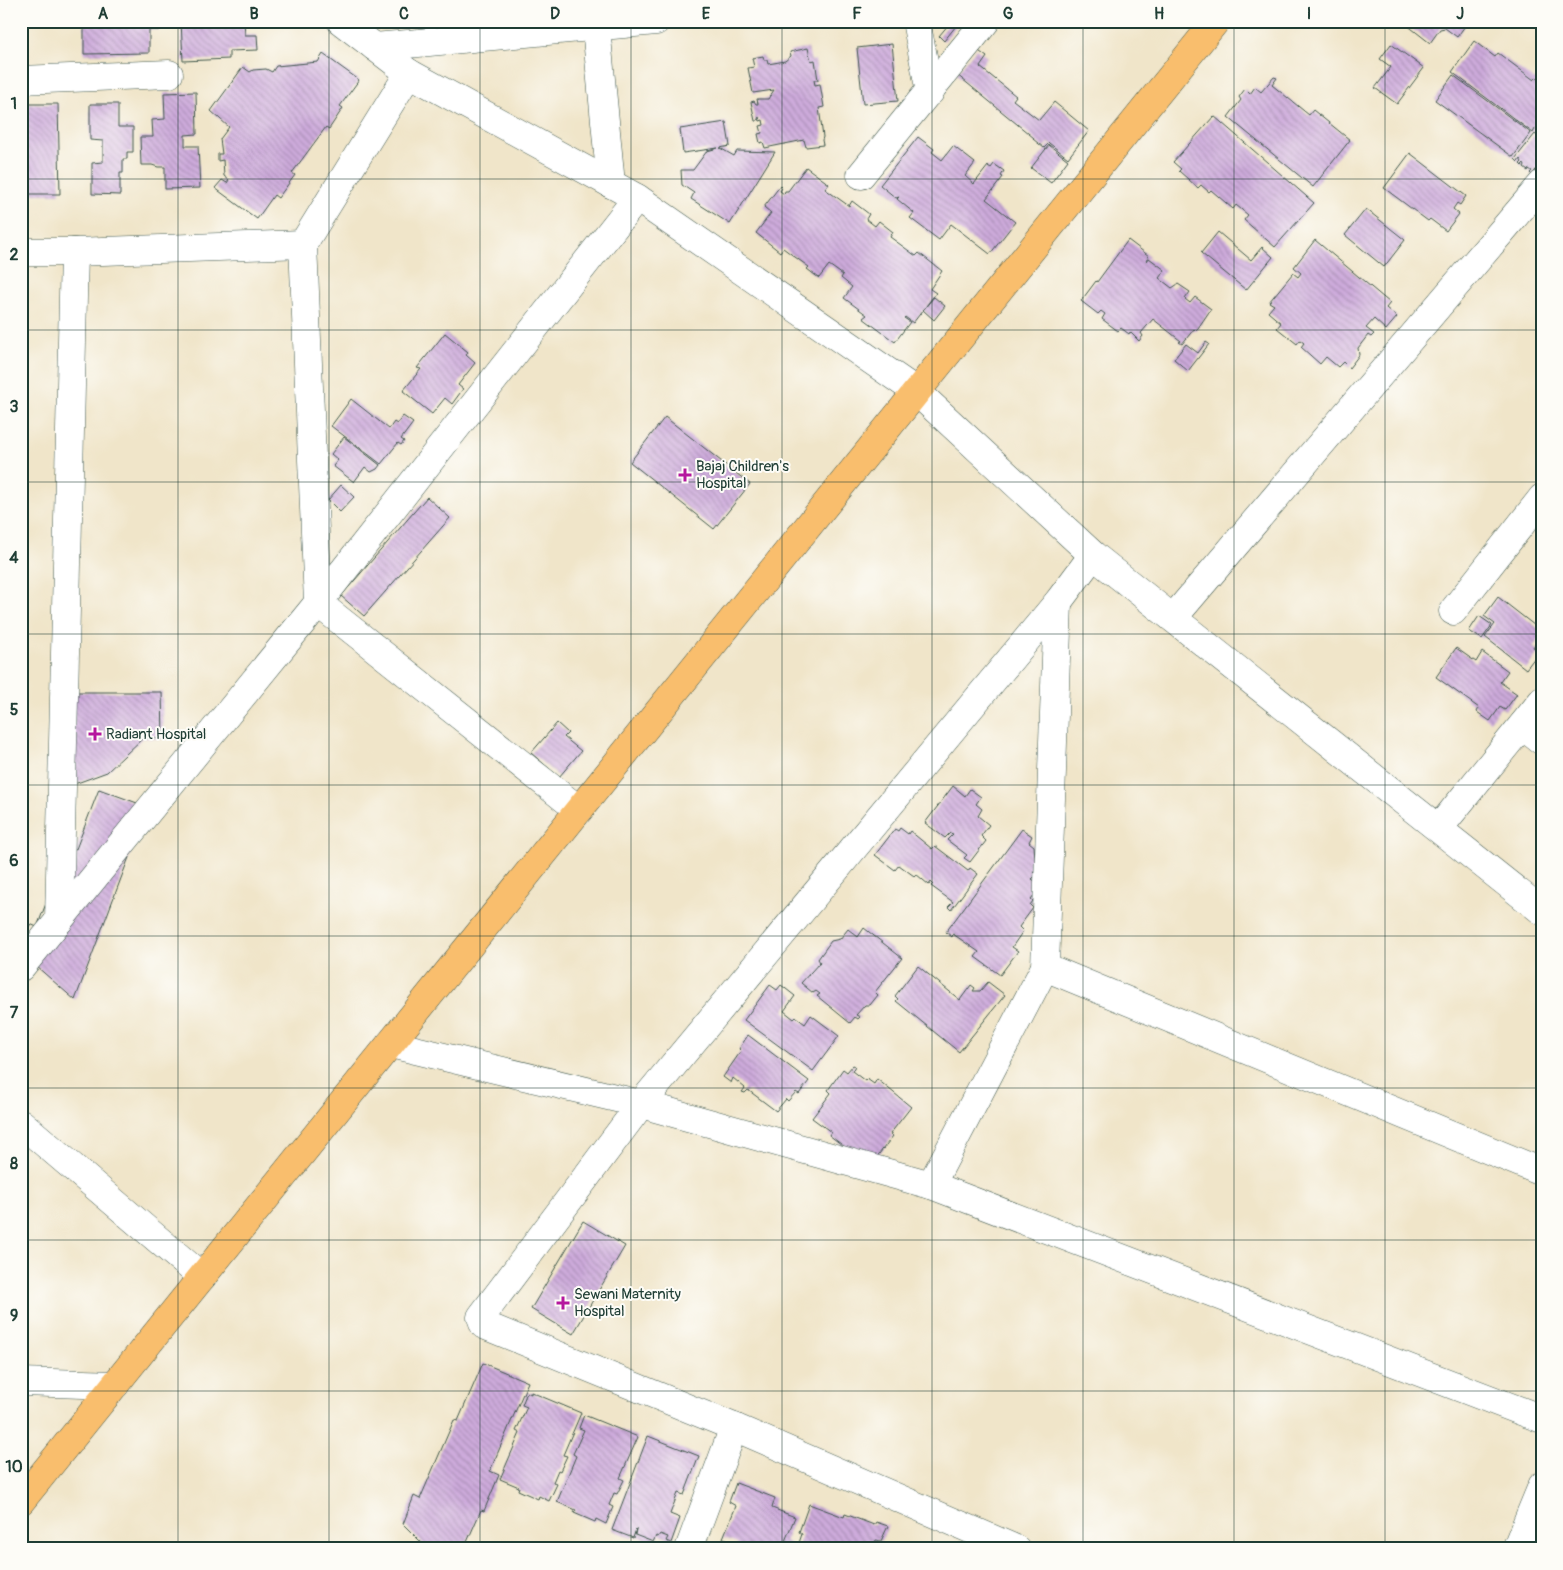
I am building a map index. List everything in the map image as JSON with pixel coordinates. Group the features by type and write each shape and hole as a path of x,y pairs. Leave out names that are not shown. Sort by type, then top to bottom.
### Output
{"main road":[{"path":"21,1501 1216,21"}],"street":[{"path":"341,21 409,73 637,198 917,392 1093,555 1542,911"},
{"path":"375,47 656,21"},
{"path":"916,21 930,92"},
{"path":"861,175 986,21"},
{"path":"596,27 611,184"},
{"path":"409,73 303,244 318,603 580,810"},
{"path":"21,80 169,74"},
{"path":"1173,618 1542,184"},
{"path":"21,967 318,603 637,198"},
{"path":"21,252 74,252 303,244"},
{"path":"59,921 74,252"},
{"path":"1453,611 1542,498"},
{"path":"1016,1549 734,1427 484,1325 481,1317 641,1104 1058,602 1093,555"},
{"path":"931,1185 1045,967 1058,602"},
{"path":"1438,828 1532,734 1542,701"},
{"path":"1045,967 1542,1172"},
{"path":"390,1044 641,1104 931,1185 1542,1419"},
{"path":"21,1123 202,1277"},
{"path":"21,1382 115,1385"},
{"path":"689,1549 734,1427"},
{"path":"1516,1549 1542,1486"}],"building":[{"path":"84,21 160,21 160,30 149,30 149,53 84,54"},
{"path":"181,21 244,21 245,35 257,35 258,50 229,51 229,59 183,61"},
{"path":"946,21 960,21 944,41 939,36 949,24"},
{"path":"1402,21 1459,21 1465,26 1457,37 1445,28 1440,29 1430,43"},
{"path":"1474,41 1495,57 1498,53 1534,80 1537,77 1542,81 1542,134 1535,129 1533,133 1452,72"},
{"path":"892,44 898,101 863,104 857,48"},
{"path":"1391,44 1424,68 1397,104 1375,88 1391,67 1380,59"},
{"path":"808,48 811,61 815,60 818,80 814,80 815,85 820,84 824,107 819,108 823,145 806,147 804,140 765,148 763,142 760,143 758,134 762,133 760,126 764,125 763,120 760,121 759,117 755,121 751,102 754,101 758,104 757,99 768,99 774,90 753,93 748,68 754,67 752,58 763,56 768,64 785,61 791,56 790,52"},
{"path":"976,49 987,57 980,67 1016,96 1013,100 1039,120 1054,102 1089,131 1068,158 1049,143 1044,148 956,74"},
{"path":"323,54 359,80 340,106 343,108 329,129 326,127 292,173 295,175 278,198 274,195 257,219 215,188 222,180 227,183 229,180 224,176 223,160 218,161 218,154 222,154 220,139 229,127 211,111 243,67 250,72 266,69 272,72 276,66 318,62"},
{"path":"1453,75 1531,133 1513,157 1435,100"},
{"path":"1274,77 1277,78 1272,85 1309,115 1313,110 1350,140 1313,187 1228,117 1241,100 1239,97 1245,89 1250,94 1255,87 1261,92"},
{"path":"196,92 197,134 185,135 185,146 198,146 200,188 165,189 165,167 141,165 140,137 153,137 152,120 165,119 164,93"},
{"path":"25,104 58,104 60,194 29,194 28,171 21,171 21,124 26,124"},
{"path":"90,104 118,104 118,127 133,127 133,152 127,152 127,159 123,159 123,173 120,173 120,195 92,194 92,163 103,162 103,141 90,140"},
{"path":"1214,116 1314,203 1275,247 1244,220 1248,215 1236,205 1233,209 1211,190 1209,192 1201,185 1198,188 1179,171 1181,169 1173,162"},
{"path":"726,122 730,146 720,148 734,156 737,151 775,152 730,224 691,199 694,193 682,185 681,170 693,170 707,151 718,148 683,153 680,129"},
{"path":"1535,134 1542,140 1542,162 1532,175 1530,173 1532,171 1524,168 1524,164 1522,166 1520,164 1522,162 1520,159 1518,162 1515,159"},
{"path":"918,137 934,149 932,152 942,160 953,146 975,163 965,176 974,184 988,166 991,168 994,164 1004,171 1001,176 1003,177 986,199 1015,222 990,254 951,224 939,240 910,218 914,213 897,199 899,197 896,198 880,185"},
{"path":"1049,145 1068,160 1051,183 1031,168"},
{"path":"1410,153 1466,196 1460,205 1457,203 1453,209 1459,214 1446,231 1430,219 1428,221 1384,188"},
{"path":"806,167 829,184 825,189 849,206 852,201 869,214 866,219 875,226 879,221 893,232 890,237 916,256 919,253 942,271 930,289 936,293 913,323 904,318 910,322 895,342 863,318 867,315 844,298 852,287 841,278 843,275 829,265 819,278 807,269 809,267 783,248 780,252 756,233 771,213 764,207 780,186 782,188 780,191 784,194 785,191 788,191"},
{"path":"1366,209 1405,240 1384,267 1345,235"},
{"path":"1218,232 1251,260 1262,247 1273,257 1246,290 1201,253"},
{"path":"1128,240 1149,256 1147,261 1149,258 1165,270 1159,278 1172,288 1178,284 1190,292 1185,299 1190,303 1195,297 1211,309 1196,331 1194,329 1182,344 1179,342 1181,341 1153,319 1141,333 1143,336 1139,341 1130,332 1129,334 1121,328 1118,331 1102,319 1105,314 1101,311 1098,314 1081,301"},
{"path":"1315,240 1390,303 1386,308 1397,317 1386,330 1374,319 1366,328 1374,334 1371,337 1368,335 1358,348 1359,355 1349,368 1343,362 1338,367 1326,357 1320,364 1301,347 1304,343 1300,340 1297,344 1277,328 1281,323 1268,312 1274,305 1269,302 1293,273 1298,277 1301,273 1294,267"},
{"path":"934,297 945,306 934,320 923,310"},
{"path":"445,333 468,352 466,355 475,363 458,385 463,389 452,404 445,398 432,414 403,391 421,369 417,368"},
{"path":"1206,342 1209,344 1188,371 1174,359 1186,344 1198,353"},
{"path":"351,399 389,429 394,422 397,424 403,416 413,423 401,439 404,441 401,445 398,443 381,464 331,426"},
{"path":"665,417 750,484 714,529 630,462"},
{"path":"344,437 380,465 371,472 365,467 354,482 333,466 338,460 331,454"},
{"path":"341,485 354,497 340,512 328,500"},
{"path":"427,497 450,518 364,616 341,596"},
{"path":"1498,597 1539,629 1542,626 1542,635 1533,647 1539,652 1526,669 1485,637 1495,624 1484,616"},
{"path":"1479,616 1492,625 1482,639 1469,631"},
{"path":"1456,648 1476,662 1482,652 1508,671 1500,682 1517,694 1505,710 1500,707 1490,721 1477,712 1479,708 1436,677"},
{"path":"69,692 162,692 163,739 143,738 107,772 69,786"},
{"path":"557,723 568,733 564,737 581,751 559,777 531,753"},
{"path":"953,786 965,796 970,789 981,797 976,804 982,809 978,816 989,825 981,836 986,841 970,862 964,858 967,855 947,840 953,834 950,833 945,838 925,823"},
{"path":"99,789 148,807 75,1000 36,966 21,947 30,924 37,927 68,846 76,849"},
{"path":"900,828 908,834 910,831 932,849 935,846 968,871 970,868 978,874 951,910 948,907 953,902 931,886 933,884 931,882 929,885 916,874 914,876 899,865 895,870 875,855 895,829 898,831"},
{"path":"1022,829 1032,836 1029,842 1034,846 1036,868 1033,872 1036,875 1032,879 1041,886 1031,899 1033,901 1030,905 1033,908 1019,927 1023,931 1012,947 1018,951 1000,975 975,957 979,952 953,934 952,937 946,932"},
{"path":"864,928 902,958 875,992 878,995 870,1005 865,1005 856,1015 860,1017 858,1019 855,1017 850,1023 817,996 820,994 816,991 813,993 801,983 820,962 818,959 831,941 840,939 848,929 858,937"},
{"path":"918,966 960,1000 971,985 975,988 973,991 980,991 988,982 1005,995 959,1052 896,1001 898,999 895,996"},
{"path":"770,985 777,990 781,985 795,996 784,1011 794,1019 796,1017 805,1024 811,1015 839,1036 813,1071 744,1020"},
{"path":"748,1035 809,1081 799,1094 796,1092 788,1101 786,1099 776,1111 748,1090 745,1093 742,1092 745,1088 733,1078 731,1083 723,1077 741,1051 739,1049"},
{"path":"853,1065 855,1066 852,1071 865,1081 867,1079 874,1084 877,1079 911,1107 890,1134 893,1136 872,1163 854,1154 829,1135 831,1132 812,1118 831,1093 828,1090 843,1069 847,1072"},
{"path":"583,1221 625,1246 573,1334 531,1309"},
{"path":"483,1363 528,1382 490,1471 499,1475 484,1511 481,1510 464,1549 428,1549 403,1524 414,1496 420,1499 454,1420 458,1421"},
{"path":"527,1392 581,1413 563,1455 567,1456 553,1482 557,1484 549,1501 539,1496 538,1499 518,1490 519,1487 500,1479 520,1433 516,1431 527,1407 522,1405"},
{"path":"584,1415 638,1437 620,1478 624,1480 617,1494 614,1493 609,1505 613,1507 606,1524 596,1519 595,1522 574,1513 576,1510 557,1502 576,1456 573,1454 584,1430 579,1428"},
{"path":"648,1436 699,1456 684,1495 678,1493 670,1514 680,1518 671,1543 666,1541 668,1537 660,1534 658,1537 656,1536 653,1542 635,1535 636,1529 633,1538 612,1530"},
{"path":"736,1483 775,1498 772,1508 795,1517 785,1541 791,1544 789,1549 735,1549 738,1543 723,1538 736,1506 729,1502"},
{"path":"809,1504 844,1517 845,1514 874,1525 876,1522 888,1526 881,1541 876,1540 873,1549 797,1549 802,1534 799,1532"}],"place":[{"name":"Bajaj Children's Hospital","path":"685,475"},
{"name":"Radiant Hospital","path":"95,734"},
{"name":"Sewani Maternity Hospital","path":"563,1303"}]}
